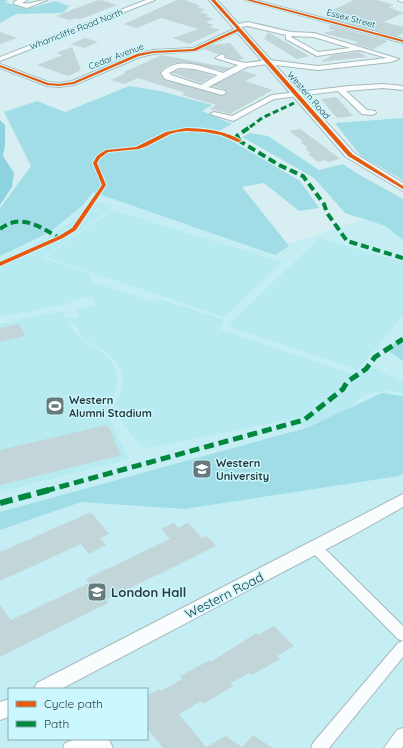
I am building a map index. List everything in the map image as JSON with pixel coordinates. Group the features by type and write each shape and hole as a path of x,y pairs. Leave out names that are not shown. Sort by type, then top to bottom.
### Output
{"main road":[{"name":"Western Road","path":"212,0 269,62 295,94 350,155 402,187"},
{"name":"Western Road","path":"46,688 316,548 403,500"}],"street":[{"path":"24,0 16,3 27,6 44,0"},
{"name":"Wharncliffe Road North","path":"0,60 152,0"},
{"name":"Essex Street","path":"248,0 403,41"},
{"path":"237,27 248,24 291,34 314,35 358,49 400,58"},
{"name":"Cedar Avenue","path":"0,66 7,70 47,84 60,85 74,83 138,55 153,52 194,50 237,27"},
{"path":"291,34 288,38 317,54 358,49"},
{"path":"222,56 218,58 245,65"},
{"path":"202,87 245,65 269,62 318,68 400,58"},
{"path":"222,93 168,77 166,73 167,71 182,65 224,76"},
{"path":"214,114 233,119 272,97 340,89 383,86 403,88"},
{"path":"340,89 365,112 372,113"},
{"path":"316,548 403,635"},
{"path":"319,748 403,647"},
{"path":"392,748 403,735"},
{"path":"71,748 82,742 90,742 103,745 105,748"}],"shaded area":[{"path":"0,0 8,0 5,2 27,9 55,1 69,6 63,13 16,14 0,23"},
{"path":"129,86 160,91 212,105 202,111 232,124 217,132 300,181 319,208 299,211 264,183 242,187 289,246 275,255 93,192 82,206 50,232 0,256 0,208 31,166 4,112 37,101 65,112"},
{"path":"403,118 403,180 361,156 335,123"},
{"path":"0,120 5,125 5,145 3,156 14,173 12,187 0,205"},
{"path":"250,133 268,136 319,170 343,164 403,199 403,240 386,226 345,213 314,178 242,137"},
{"name":"Western University","path":"37,170 272,249 403,207 403,748 0,748 0,214"},
{"path":"98,202 112,207 43,258 88,273 93,282 155,302 160,299 224,320 219,329 351,374 373,368 403,382 403,393 387,390 364,395 344,412 305,427 288,420 148,448 138,444 112,407 118,399 123,383 121,369 111,356 99,347 87,341 74,323 69,324 76,334 83,340 104,354 115,368 117,384 107,413 129,459 0,492 0,324 62,311 66,319 79,317 76,310 96,305 91,295 66,304 0,317 0,260 26,249 51,235"},
{"path":"112,210 282,262 224,317 46,257"},
{"path":"319,238 403,262 403,315 358,370 228,326"},
{"path":"395,342 403,342 403,361 389,351"},
{"path":"382,393 403,396 403,473 399,476 184,509 81,502 0,530 0,512 306,428"}],"building":[{"path":"98,0 117,5 81,19 76,18 69,20 56,16"},
{"path":"177,0 185,0 201,6 197,7 206,10 200,12 209,15 205,16 214,19 205,22 214,25 209,27 220,30 189,44 173,38 198,29 161,18 137,28 124,24"},
{"path":"354,0 377,0 394,5 388,7 403,13 384,22 403,27 403,33 397,36 331,19 333,10"},
{"path":"330,25 388,41 373,49 355,44 358,42 323,33 336,30 329,29"},
{"path":"0,32 17,38 0,44"},
{"path":"268,32 309,56 297,59 264,39"},
{"path":"85,38 98,42 84,48 71,44"},
{"path":"230,43 244,59 237,60 226,57 223,53 218,54 203,49 211,45"},
{"path":"72,47 81,70 68,76 37,65 63,55 56,53"},
{"path":"359,52 367,57 320,62 333,55"},
{"path":"162,55 230,68 223,71 192,63 175,63 167,66 160,72 165,80 223,96 227,93 226,90 212,86 243,71 258,75 245,81 273,90 230,114 210,109 216,105 182,95 185,93 138,78 124,84 111,80 126,73 124,72"},
{"path":"179,70 194,70 214,76 201,83 172,73"},
{"path":"336,97 353,116 337,118 321,99"},
{"path":"300,129 340,159 328,162 325,160 318,162 308,154 311,153 305,149 308,148 300,142 303,141 289,131"},
{"path":"19,324 25,336 0,342 0,328"},
{"path":"107,425 115,439 113,440 122,455 0,485 0,450"},
{"path":"91,512 109,534 100,538 106,545 89,554 81,544 0,581 0,552"},
{"name":"London Hall","path":"174,523 178,528 188,523 202,538 207,536 216,546 106,600 108,603 0,657 0,605 11,620 89,583 86,579 170,539 161,529"},
{"path":"274,626 294,646 277,656 280,659 251,675 249,673 231,683 233,686 203,704 201,701 179,714 206,747 226,736 242,747 253,735 273,748 163,748 148,729 148,695 159,689 161,691 182,679 180,676 210,660 211,662 256,633 258,635"}],"marked path":[{"path":"240,141 237,136 262,118 294,103"},
{"path":"238,140 279,165 303,176 324,204 327,213 347,241 403,258"},
{"path":"0,229 10,222 19,221 37,226 59,238"},
{"path":"0,503 304,420 343,389 347,382 366,369 375,357 403,339"}],"cycle path":[{"path":"213,0 350,155 403,188"},
{"path":"248,0 403,41"},
{"path":"0,66 47,84 59,85 74,83 138,55 153,52 194,50 239,29"},
{"path":"0,264 61,237 74,229 104,185 95,163 98,157 107,151 137,148 168,133 186,129 205,130 223,134 240,141"}],"place":[{"name":"Western Alumni Stadium","path":"55,406"},
{"name":"Western University","path":"202,469"},
{"name":"London Hall","path":"97,592"}]}
